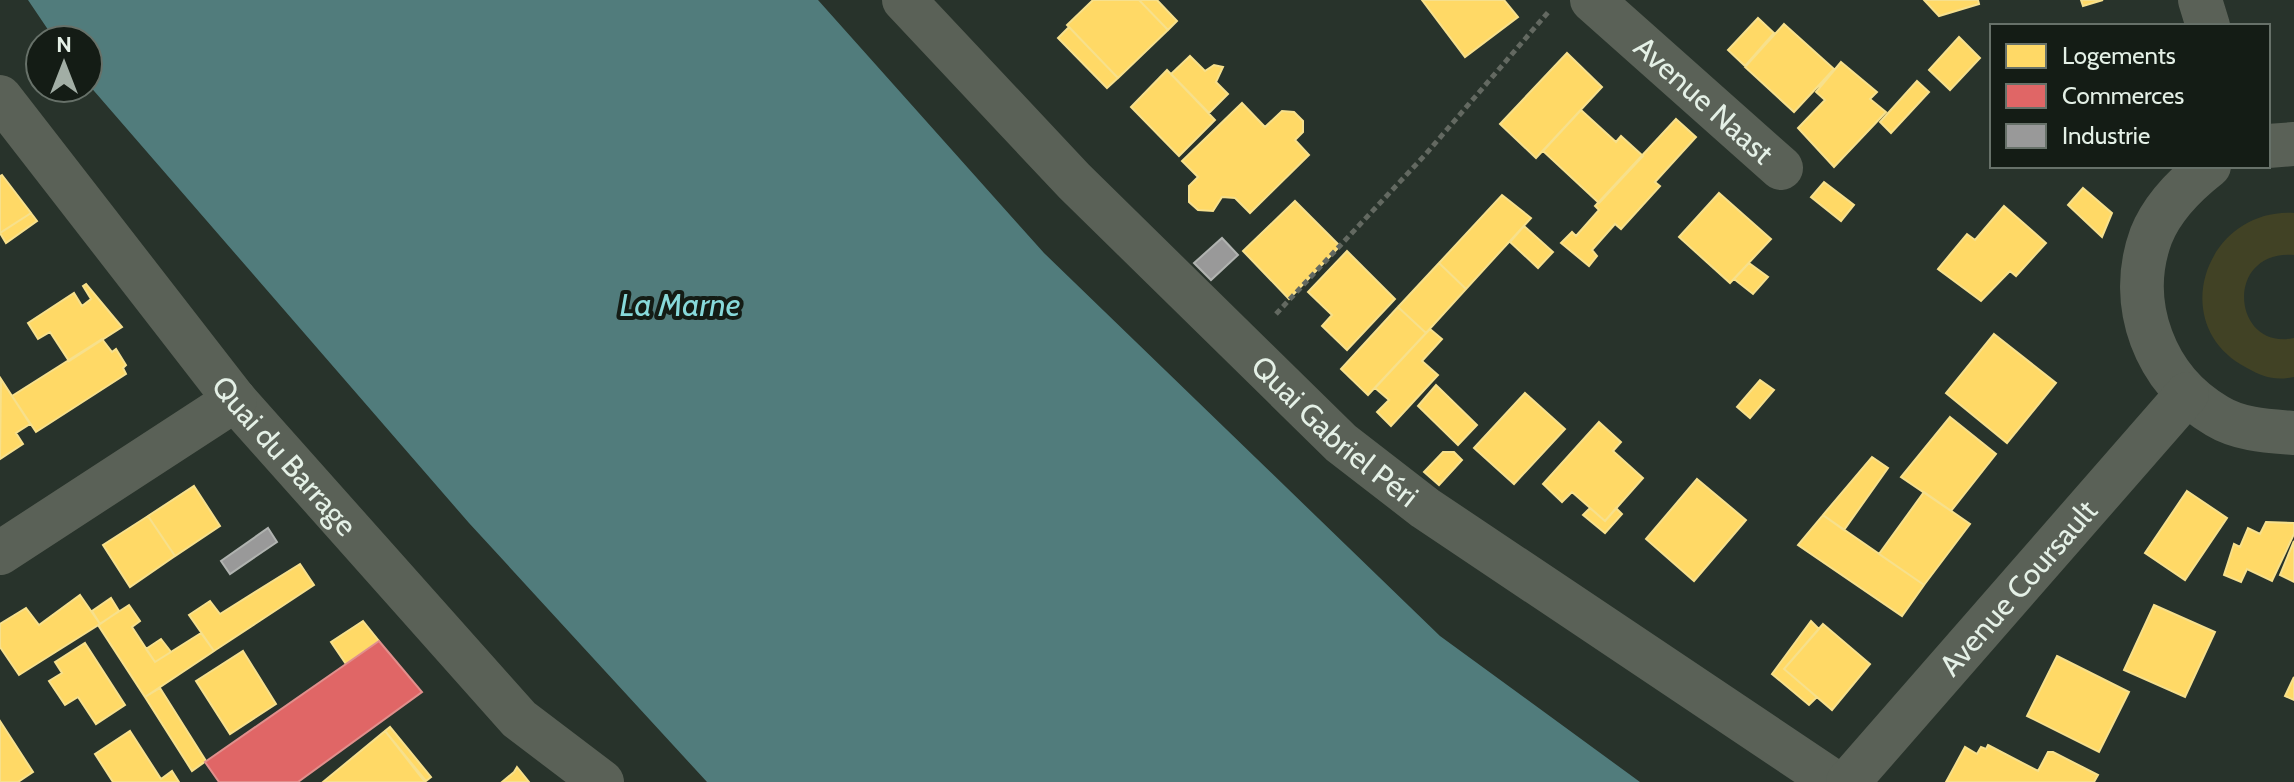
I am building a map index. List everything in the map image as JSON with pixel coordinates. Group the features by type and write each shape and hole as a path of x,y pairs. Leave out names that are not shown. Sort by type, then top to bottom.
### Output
{"street":[{"name":"Quai Gabriel Péri","path":"904,0 1044,150 1242,350 1341,443 1425,508 1834,782"},
{"name":"Avenue Naast","path":"1592,0 1781,168"},
{"path":"2200,0 2207,24"},
{"name":"Quai du Barrage","path":"0,97 235,400 519,719 602,782"},
{"path":"2270,146 2294,144"},
{"path":"2207,168 2178,193 2152,233 2143,263 2143,311 2158,356 2187,394 2231,421 2255,430 2294,433"},
{"name":"Avenue Coursault","path":"1848,782 2187,394"},
{"path":"0,553 235,400"}],"path":[{"path":"1242,350 1425,155 1559,0"}],"green space":[{"path":"2294,213 2294,255 2271,258 2255,268 2246,282 2244,300 2248,316 2258,330 2273,338 2294,338 2294,377 2275,378 2247,368 2222,349 2207,325 2202,299 2206,273 2218,249 2238,229 2263,217"}],"water":[{"name":"La Marne","path":"28,0 818,0 1044,253 1440,636 1640,782 707,782 469,523 104,102 104,24 44,24"}],"building: Logements":[{"path":"1093,0 1139,0 1168,30 1118,78 1067,25"},
{"path":"1139,0 1157,0 1177,21 1168,30"},
{"path":"1422,0 1504,0 1518,17 1465,57"},
{"path":"1924,0 1978,0 1979,4 1939,16"},
{"path":"2081,0 2103,0 2083,6"},
{"path":"1758,18 1774,33 1745,66 1728,50"},
{"path":"1784,24 1834,69 1794,112 1745,67"},
{"path":"1069,27 1118,78 1107,88 1058,38"},
{"path":"1959,37 1980,58 1950,90 1929,70"},
{"path":"1567,53 1602,87 1536,158 1500,124"},
{"path":"1190,56 1205,71 1214,65 1223,67 1216,82 1228,94 1209,113 1171,74"},
{"path":"1841,62 1877,92 1870,99 1886,112 1834,167 1798,128 1825,100 1816,92"},
{"path":"1167,70 1215,120 1179,156 1131,107"},
{"path":"1917,81 1929,92 1891,133 1880,122"},
{"path":"1242,103 1265,127 1282,111 1294,112 1303,121 1303,132 1295,140 1309,155 1250,213 1235,198 1222,197 1213,211 1198,210 1189,202 1189,186 1198,177 1182,161"},
{"path":"1581,110 1616,142 1621,136 1643,156 1599,203 1543,151"},
{"path":"1676,119 1696,137 1655,182 1660,186 1621,229 1615,224 1592,250 1597,256 1589,266 1561,243 1572,232 1576,236 1599,210 1595,206"},
{"path":"0,176 31,213 0,233"},
{"path":"1824,182 1854,205 1841,221 1811,197"},
{"path":"2083,188 2112,213 2102,237 2068,205"},
{"path":"1719,193 1771,239 1730,283 1679,237"},
{"path":"1502,195 1531,218 1466,289 1439,263"},
{"path":"1295,201 1340,246 1289,299 1243,251"},
{"path":"2004,206 2046,243 2016,276 2010,271 1981,301 1938,269 1967,234 1975,240"},
{"path":"31,213 37,221 6,243 0,233"},
{"path":"1524,226 1553,252 1538,268 1510,242"},
{"path":"1347,251 1395,299 1347,350 1322,326 1332,315 1308,292"},
{"path":"1439,263 1466,289 1426,333 1398,307"},
{"path":"1749,263 1768,277 1753,294 1734,279"},
{"path":"86,284 122,327 69,361 50,332 38,339 28,323 74,293 82,306 91,299 83,286"},
{"path":"1398,307 1426,333 1368,395 1341,369"},
{"path":"1430,329 1442,339 1422,361 1438,375 1391,426 1377,412 1389,400 1375,388"},
{"path":"1994,334 2056,383 2007,443 1946,393"},
{"path":"102,339 112,352 116,349 126,365 123,368 126,374 36,432 12,396"},
{"path":"1,379 30,424 16,433 23,444 0,459"},
{"path":"1760,380 1774,390 1750,418 1737,407"},
{"path":"1436,385 1477,425 1458,445 1418,406"},
{"path":"1525,393 1565,429 1514,484 1474,448"},
{"path":"1950,417 1996,454 1951,511 1901,477"},
{"path":"1599,422 1621,442 1613,451 1643,478 1605,521 1572,492 1562,502 1543,484"},
{"path":"1443,452 1454,452 1462,460 1439,485 1424,472"},
{"path":"1872,457 1888,468 1844,530 1823,515"},
{"path":"1697,479 1746,520 1694,581 1646,539"},
{"path":"194,486 220,526 175,556 148,516"},
{"path":"2187,491 2227,518 2185,580 2145,553"},
{"path":"1924,492 1970,524 1924,585 1879,554"},
{"path":"1590,508 1605,521 1616,508 1622,514 1605,533 1583,515"},
{"path":"1823,515 1924,585 1902,616 1798,545"},
{"path":"148,516 175,556 130,587 103,545"},
{"path":"2266,522 2294,523 2294,534 2272,581 2247,569 2241,582 2224,575 2234,544 2240,547 2248,528 2260,534"},
{"path":"2294,541 2294,582 2280,575"},
{"path":"300,564 314,585 214,651 189,615 210,601 220,614"},
{"path":"80,595 100,624 19,675 0,647 0,624 26,608 39,625"},
{"path":"111,598 119,611 100,624 92,611"},
{"path":"129,605 140,621 132,627 155,662 201,633 214,651 145,697 98,625"},
{"path":"2154,605 2215,632 2185,697 2124,670"},
{"path":"363,621 379,641 346,664 331,642"},
{"path":"1811,621 1819,629 1784,669 1817,697 1809,705 1772,674"},
{"path":"1823,624 1870,664 1832,710 1784,669"},
{"path":"161,639 171,652 155,662 146,649"},
{"path":"85,643 125,705 96,724 78,697 65,705 49,681 62,673 55,662"},
{"path":"243,651 276,704 230,734 196,681"},
{"path":"2057,656 2129,692 2099,752 2027,716"},
{"path":"2294,677 2294,700 2285,696"},
{"path":"160,688 206,761 192,771 145,697"},
{"path":"0,721 33,772 18,782 0,782"},
{"path":"390,727 431,777 426,781 385,731"},
{"path":"130,731 161,779 172,771 179,782 113,782 95,754"},
{"path":"385,731 425,782 323,782"},
{"path":"1988,745 2038,771 2048,752 2053,752 2098,775 2094,782 1946,782 1965,747 1977,754 1981,747 1986,749"},
{"path":"517,767 529,782 502,782 514,772"}],"building: Commerces":[{"path":"379,641 422,692 298,782 219,782 205,762"}],"building: Industrie":[{"path":"1222,238 1238,255 1211,280 1194,263"},
{"path":"268,528 277,542 230,574 221,561"}]}
